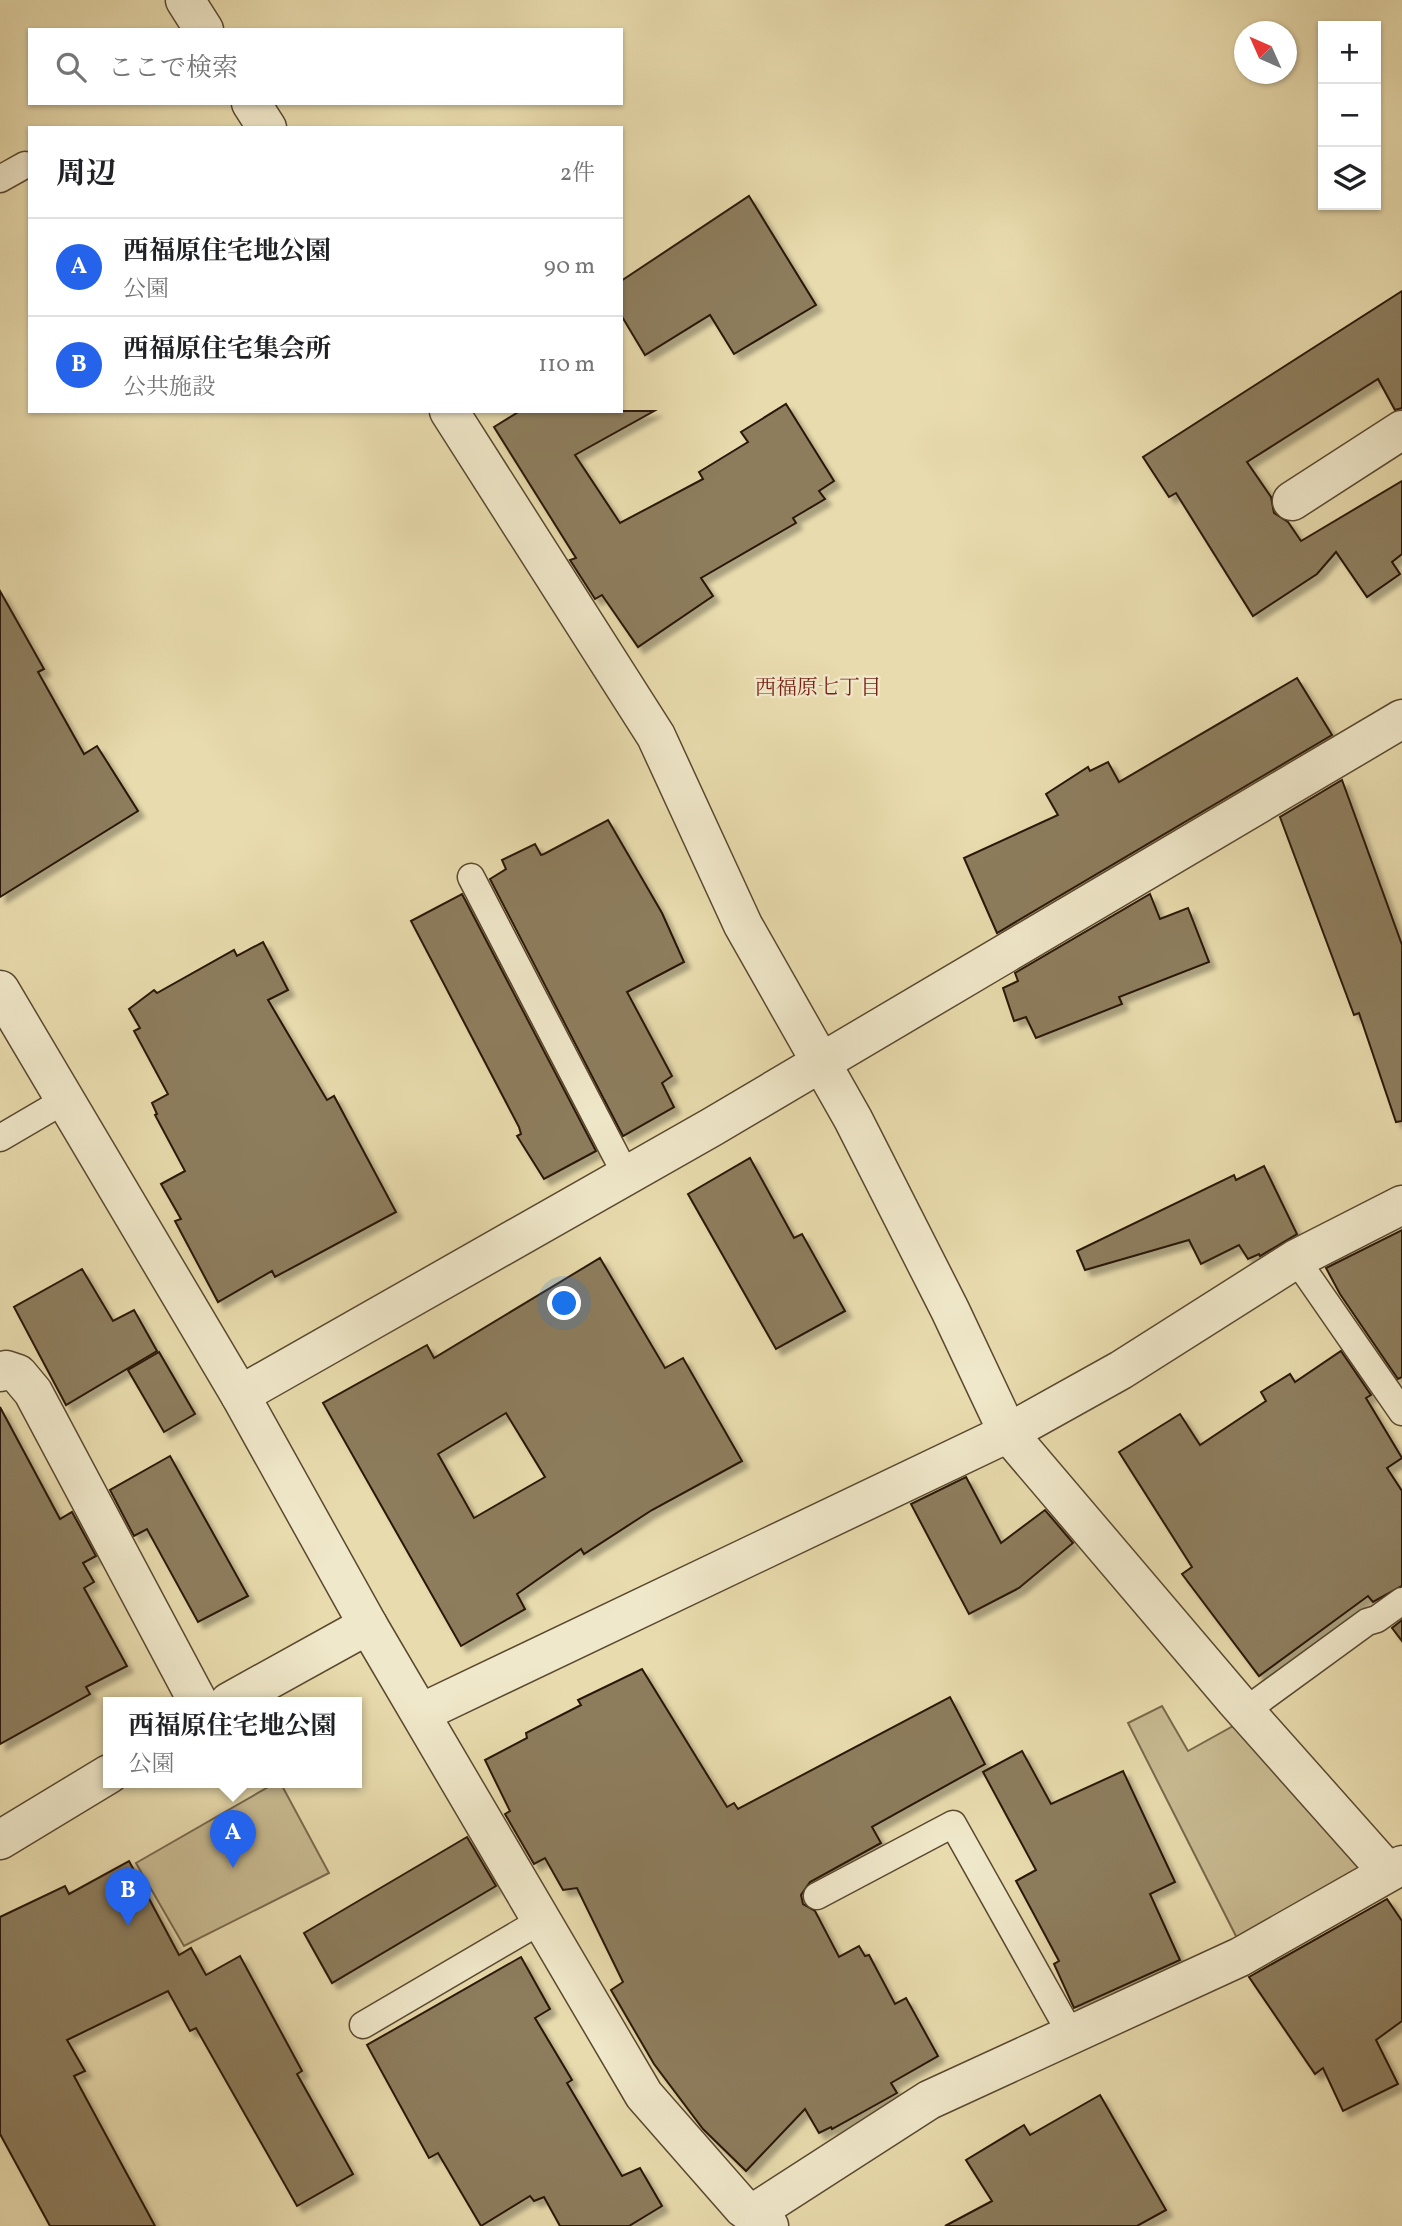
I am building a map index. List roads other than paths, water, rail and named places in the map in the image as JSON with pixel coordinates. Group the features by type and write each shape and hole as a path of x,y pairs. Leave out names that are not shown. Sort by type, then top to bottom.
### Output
{"street":[{"path":"184,0 203,28"},
{"path":"252,105 266,126"},
{"path":"1,993 240,1395 368,1625 644,2095 743,2208 760,2222 929,2100 1240,1957 1397,1877 1245,1711 1008,1433 859,1130 818,1062 743,925 656,736 450,413"},
{"path":"1292,501 1402,430"},
{"path":"240,1395 626,1175 1402,719"},
{"path":"421,1713 1008,1433 1121,1370 1296,1259 1402,1205"},
{"path":"0,1373 6,1370 18,1374 33,1392 195,1697"},
{"path":"238,1697 368,1625"},
{"path":"0,1840 103,1778"}],"lane":[{"path":"0,179 25,165"},
{"path":"471,877 626,1175"},
{"path":"0,1138 65,1100"},
{"path":"1296,1259 1402,1412"},
{"path":"1245,1711 1367,1622 1377,1619 1402,1601"},
{"path":"817,1896 953,1824 1072,2036"},
{"path":"363,2025 542,1920"}],"place":[{"name":"西福原住宅地公園","path":"233,1868"},
{"name":"西福原住宅集会所","path":"128,1926"}],"district":[{"name":"西福原七丁目","path":"818,687"}]}
